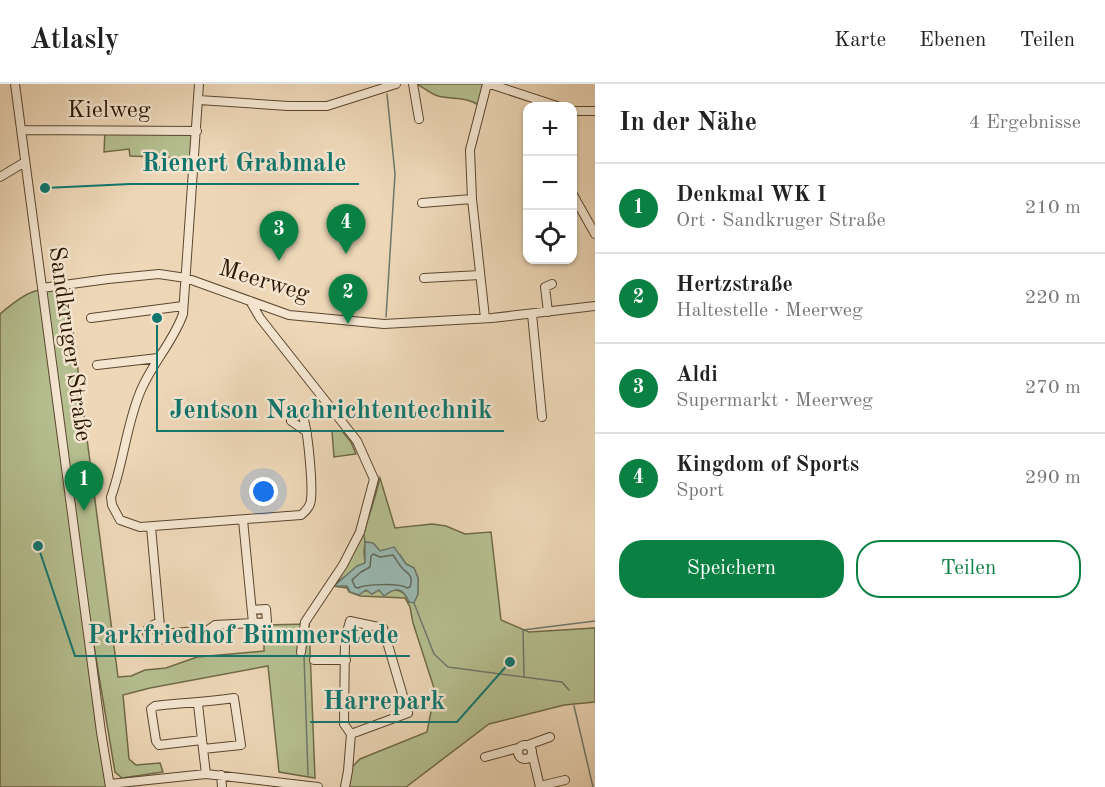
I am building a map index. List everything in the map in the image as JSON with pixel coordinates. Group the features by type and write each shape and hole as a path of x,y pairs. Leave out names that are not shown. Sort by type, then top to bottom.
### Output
{"street":[{"name":"Sandkruger Straße","path":"15,84 101,732 110,785"},
{"path":"199,84 183,306 176,332 158,358 139,395 111,497 112,505 120,520 151,528 301,515 308,508 311,496 307,432"},
{"path":"199,100 288,106 327,106 396,84"},
{"path":"413,84 420,119"},
{"path":"485,318 472,199 470,150 488,84 544,102"},
{"path":"577,111 595,111"},
{"name":"Kielweg","path":"21,130 197,131"},
{"path":"0,177 25,162"},
{"path":"422,203 472,199"},
{"path":"577,200 595,234"},
{"name":"Meerweg","path":"42,288 159,274 186,278 300,317 384,324 532,314 595,306"},
{"path":"424,278 480,275"},
{"path":"548,312 545,287 552,284"},
{"path":"250,301 260,318 357,441 374,479 360,532 343,565 304,622 301,652"},
{"path":"90,318 183,306"},
{"path":"532,314 542,417"},
{"path":"97,366 158,358"},
{"path":"243,519 253,623"},
{"path":"151,528 160,626 164,634"},
{"path":"164,634 208,630 215,625 267,622 266,609 252,610"},
{"path":"345,787 351,734 344,724 345,639 350,621 383,628 408,712 351,734"},
{"path":"160,626 154,624 150,626 148,637 155,641 160,640 164,634"},
{"path":"314,660 346,660"},
{"path":"202,740 159,745 156,741 151,709 155,706 189,702 198,704 234,698 241,745 203,749"},
{"path":"198,704 206,774"},
{"path":"486,757 550,737"},
{"path":"528,745 531,748 540,787 565,780"},
{"path":"518,748 522,758 527,758 532,753"},
{"path":"110,785 206,774 276,784 318,787"},
{"path":"221,775 222,787"}],"green space":[{"path":"417,84 485,84 480,106 465,99 438,96"},
{"path":"105,131 197,131 194,166 181,158 130,156 129,149 104,152"},
{"path":"67,285 118,677 131,676 145,670 166,668 197,657 264,651 264,625 309,624 315,778 279,772 268,666 123,695 129,759 136,765 160,763 163,772 122,778 115,772 77,544 110,787 0,787 0,314 30,293"},
{"path":"332,431 342,431 351,442 356,454 334,457"},
{"path":"380,478 395,528 432,524 446,526 465,534 491,532 501,620 529,632 595,628 595,702 564,705 489,724 406,787 345,787 348,771 360,759 427,732 435,691 410,607 405,598 360,596 349,592 347,588 332,586 356,547","holes":["365,542 373,543 380,551 400,555 406,564 414,568 418,578 418,594 409,602 400,591 391,590 387,594 379,590 350,592 347,586 338,581 365,563"]}],"water":[{"path":"365,542 373,543 380,551 394,547 406,564 414,568 418,578 418,594 414,603 409,602 404,593 399,590 384,596 379,590 372,594 366,590 359,595 350,592 347,586 334,586 357,566 365,563"}],"waterway":[{"path":"386,317 395,174 387,94"},
{"path":"365,531 369,512"},
{"path":"364,535 365,542"},
{"path":"414,603 434,654 448,667 562,682 569,690"},
{"path":"524,676 523,630 595,621"},
{"path":"304,655 308,775"},
{"path":"574,706 593,787"}],"place":[{"name":"Rienert Grabmale","path":"45,188"},
{"name":"Kingdom of Sports","path":"346,254"},
{"name":"Aldi","path":"279,261"},
{"name":"Jentson Nachrichtentechnik","path":"157,318"},
{"name":"Hertzstraße","path":"348,324"},
{"name":"Denkmal WK I","path":"84,511"},
{"name":"Parkfriedhof Bümmerstede","path":"38,546"},
{"name":"Harrepark","path":"510,662"}]}
